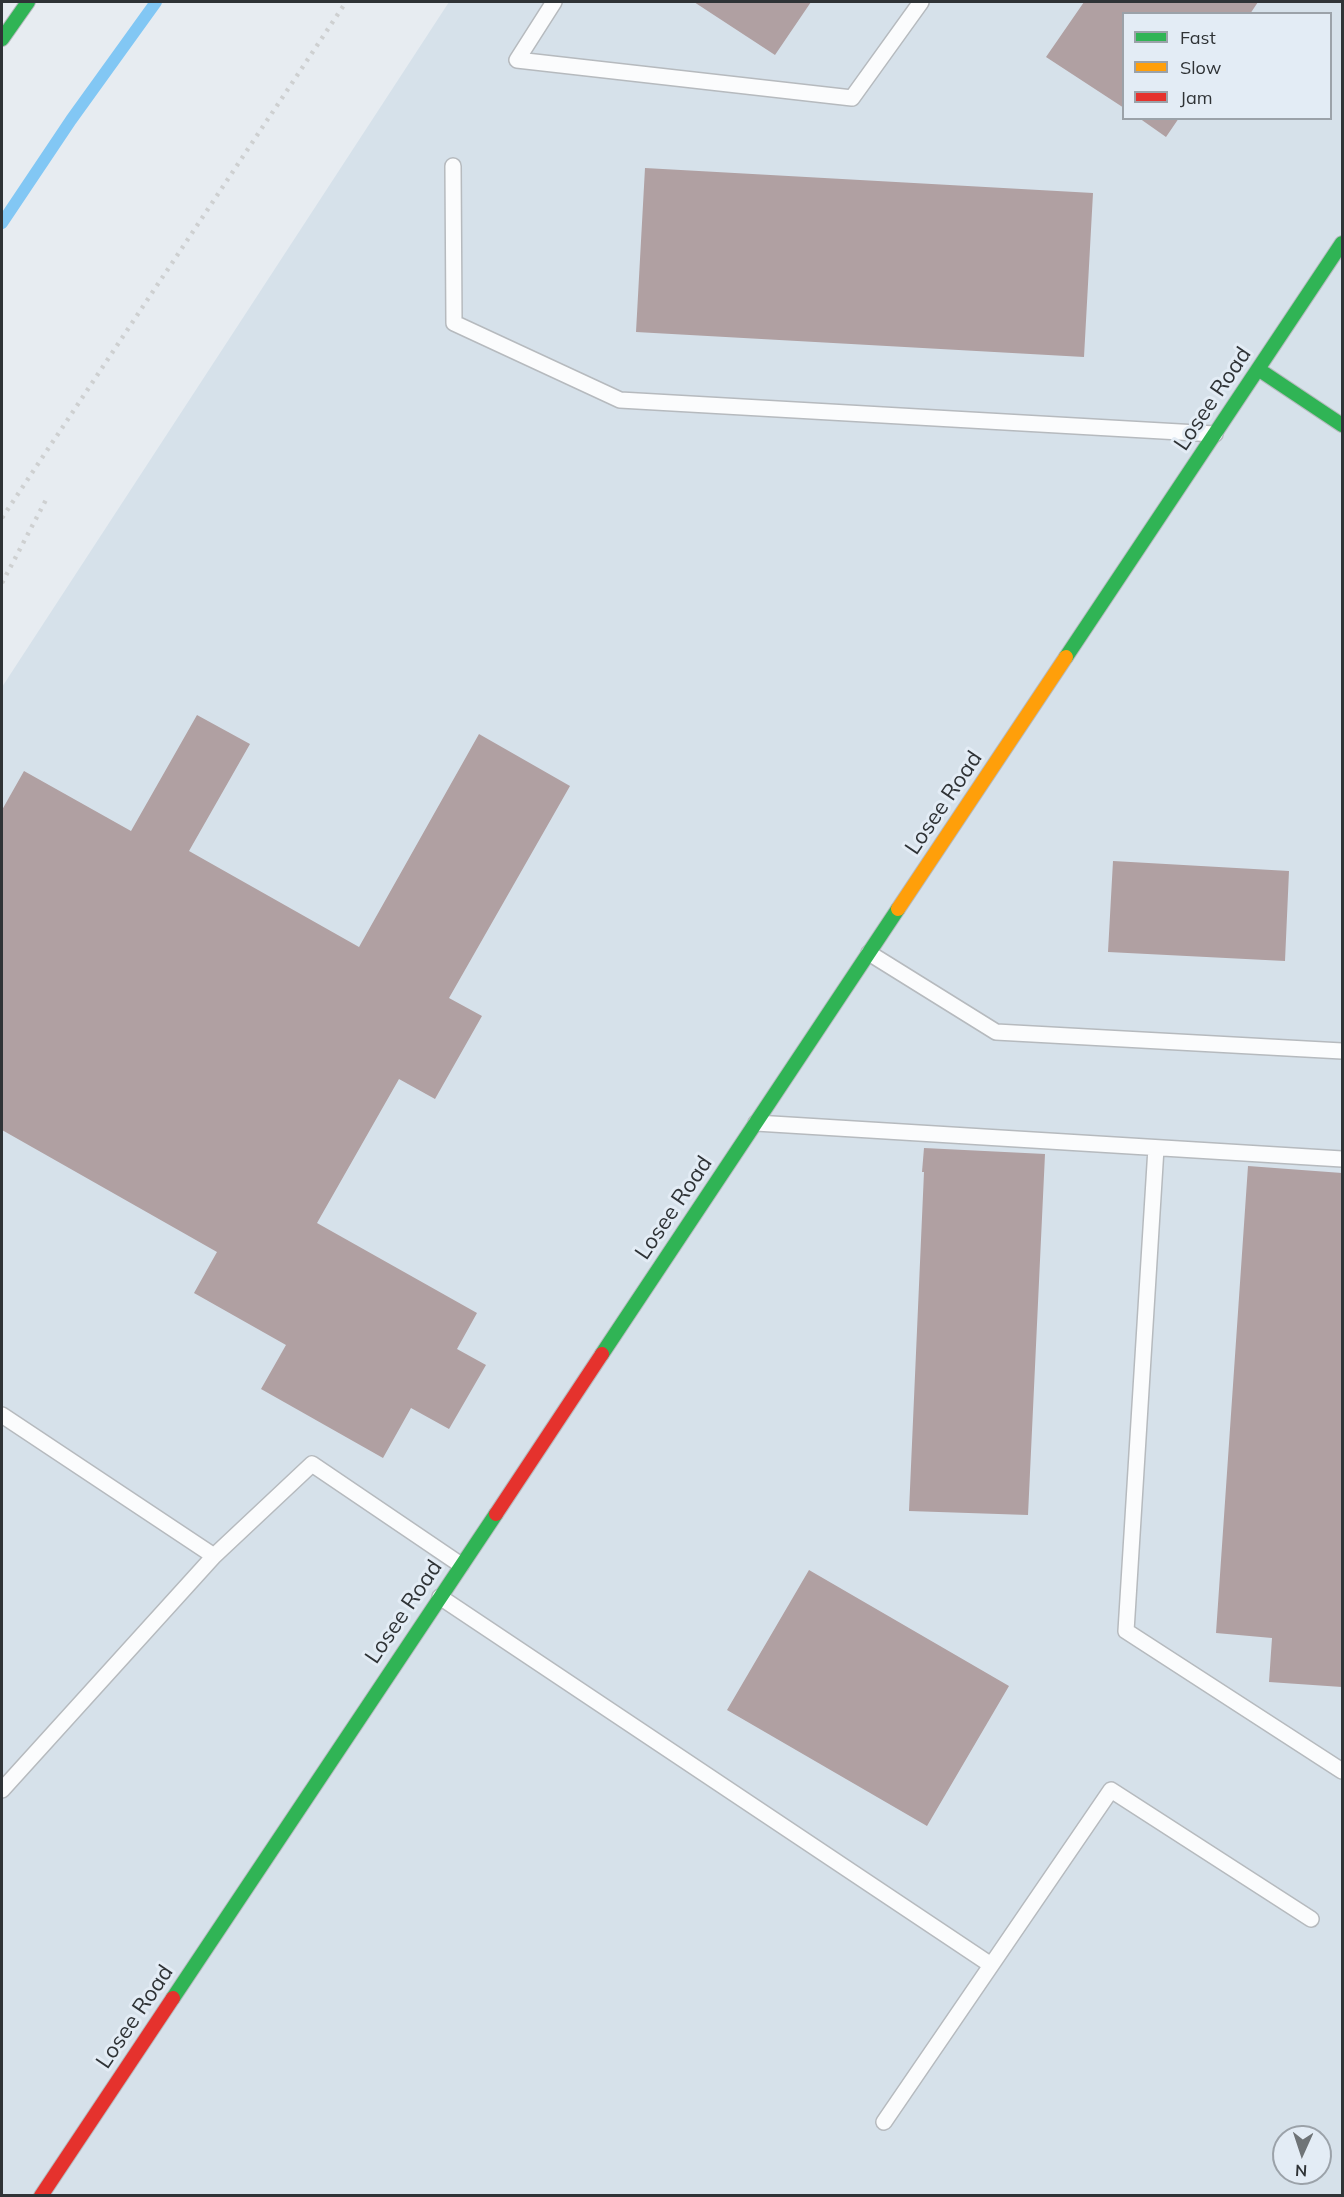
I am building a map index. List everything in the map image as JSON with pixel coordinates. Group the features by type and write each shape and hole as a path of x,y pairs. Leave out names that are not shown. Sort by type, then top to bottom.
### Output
{"main road":[{"path":"2,39 28,2"},
{"name":"Losee Road","path":"41,2196 1342,243"},
{"path":"1258,369 1342,425"}],"lane":[{"path":"554,2 517,60 852,98 921,2"},
{"path":"453,165 454,323 620,400 1215,434"},
{"path":"869,953 996,1032 1342,1051"},
{"path":"756,1123 1342,1159"},
{"path":"1156,1148 1126,1631 1342,1771"},
{"path":"2,1415 214,1556"},
{"path":"2,1790 214,1556 312,1464 461,1565"},
{"path":"440,1597 991,1965"},
{"path":"884,2122 1111,1790 1311,1918"}],"shaded area":[{"path":"449,2 1342,2 1342,2195 2,2195 2,687"}],"building":[{"path":"694,2 811,2 775,55"},
{"path":"1084,2 1258,2 1251,12 1122,12 1122,107 1046,57"},
{"path":"1142,120 1178,120 1166,137"},
{"path":"645,168 1093,193 1084,357 636,332"},
{"path":"197,715 250,744 189,851 359,947 479,734 570,786 449,998 482,1016 435,1099 399,1079 317,1223 477,1313 457,1349 486,1365 449,1429 411,1408 383,1458 261,1389 286,1345 194,1293 217,1252 2,1130 2,810 24,771 131,831"},
{"path":"1113,861 1289,871 1285,961 1108,952"},
{"path":"924,1148 1045,1154 1028,1515 909,1511"},
{"path":"1248,1166 1342,1173 1342,1687 1269,1682 1272,1638 1216,1633"},
{"path":"809,1570 1009,1686 927,1826 727,1710"}],"waterway":[{"path":"2,223 71,120 156,2"}],"railway":[{"path":"2,518 346,2"},
{"path":"2,583 48,496"}],"traffic: fast":[{"path":"2,39 28,2"},
{"path":"1066,657 1342,243"},
{"path":"1258,369 1342,425"},
{"path":"602,1354 898,909"},
{"path":"173,1998 496,1514"}],"traffic: slow":[{"path":"898,909 1066,657"}],"traffic: jam":[{"path":"496,1514 602,1354"},
{"path":"41,2196 173,1998"}]}
